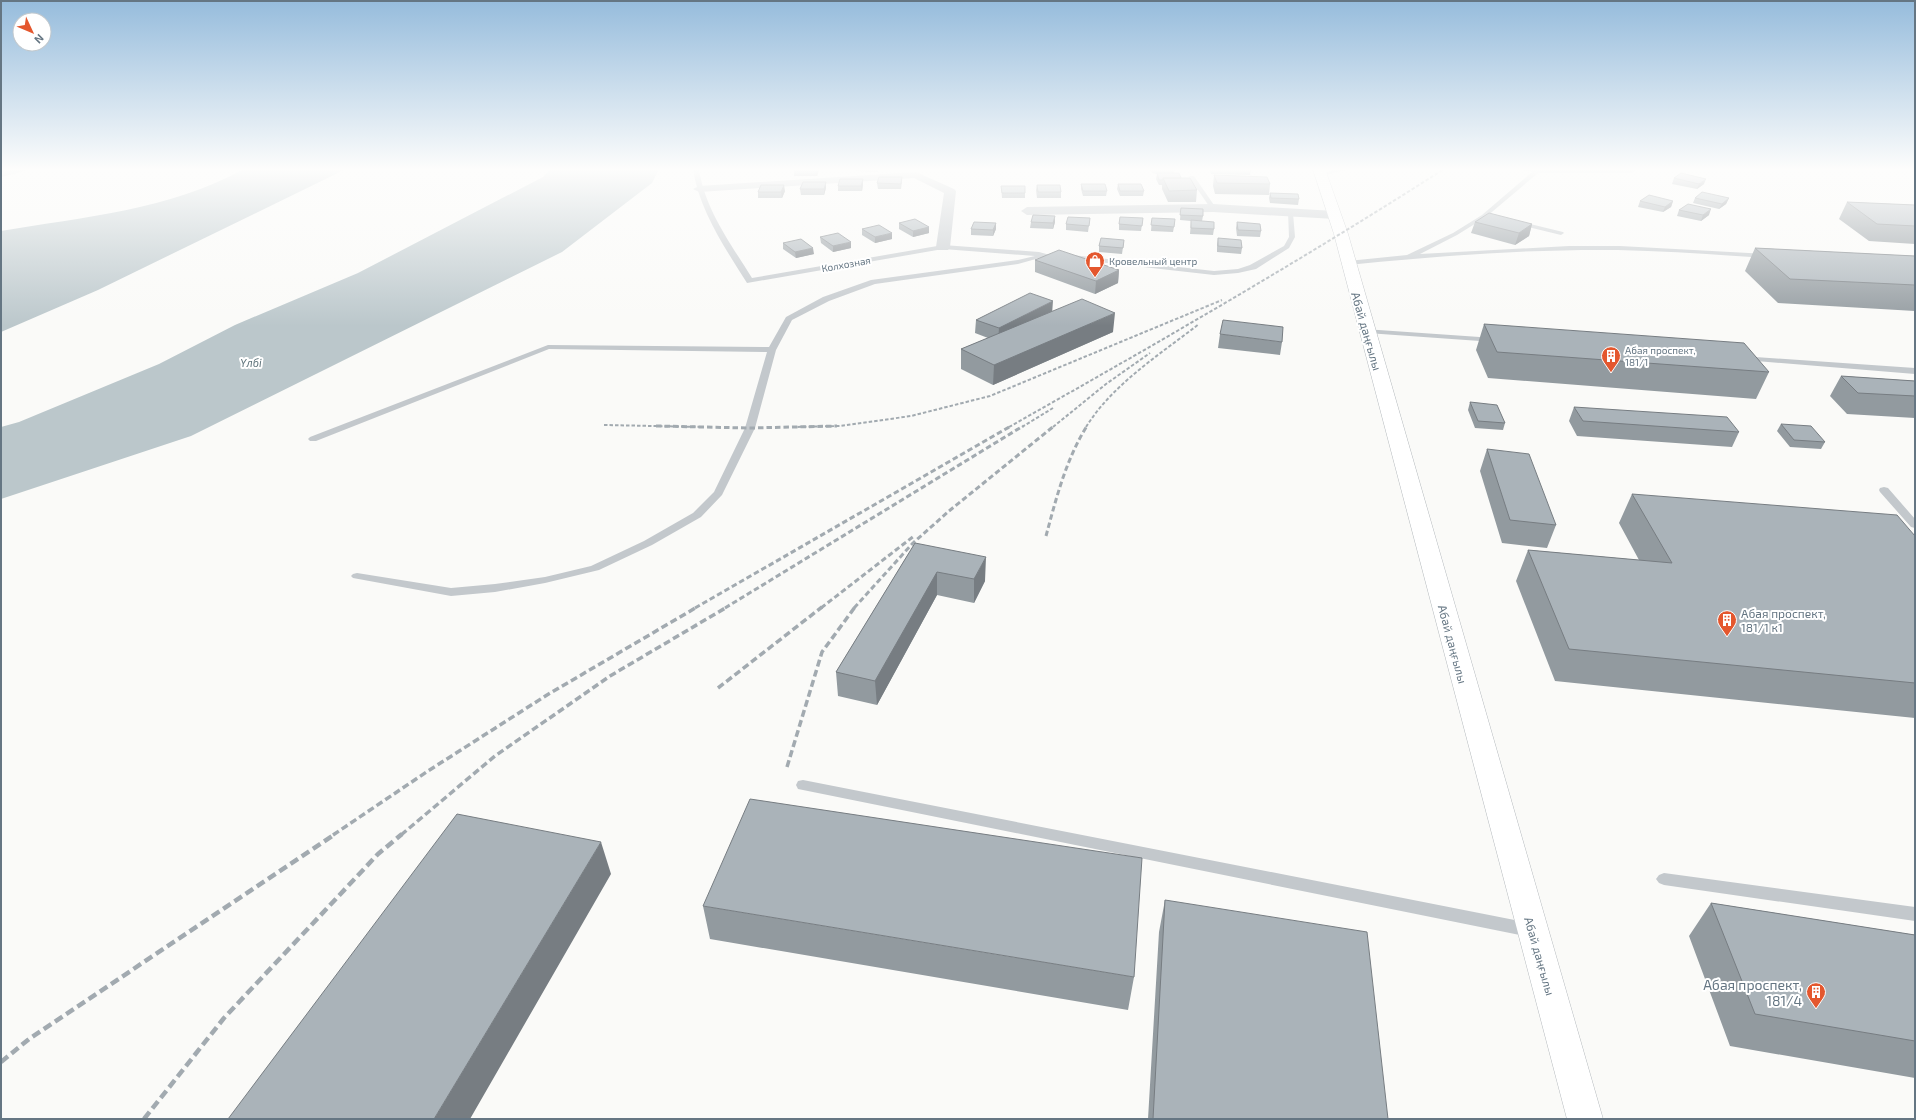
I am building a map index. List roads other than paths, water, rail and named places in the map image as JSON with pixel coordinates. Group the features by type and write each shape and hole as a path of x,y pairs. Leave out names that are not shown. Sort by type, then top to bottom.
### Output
{"main road":[{"name":"Абай даңғылы","path":"1337,221 1585,1119"}],"street":[{"path":"943,247 946,221"}],"lane":[{"name":"Колхозная","path":"714,221 750,281 943,247 1055,256 1214,272 1238,271 1253,266 1287,247 1292,237 1291,221"},
{"path":"1409,257 1455,234 1476,221"},
{"path":"1508,221 1561,233"},
{"path":"1348,263 1409,257 1569,248 1613,248 1771,256"},
{"path":"357,576 451,592 495,588 545,580 595,568 648,543 696,515 718,493 750,428 772,350 789,319 826,299 874,282 1055,256"},
{"path":"1367,331 1502,341"},
{"path":"313,439 548,347 772,350"},
{"path":"1732,358 1915,371"},
{"path":"1884,490 1915,525"},
{"path":"803,784 1533,931"},
{"path":"1664,879 1915,914"}],"water":[{"path":"61,221 239,221 98,290 1,332 1,231"},
{"name":"Үлбі","path":"458,221 602,221 562,252 191,436 1,499 1,427 19,422 159,364 235,325 358,273"}],"railway":[{"path":"1009,427 1228,301 1361,221"},
{"path":"808,427 840,426 911,416 990,396 1222,300"},
{"path":"1086,427 1109,397 1123,384 1199,324"},
{"path":"1053,427 1106,384 1150,353"},
{"path":"1022,427 1053,408"},
{"path":"604,425 687,427"},
{"path":"656,426 687,427"},
{"path":"808,427 837,426"},
{"path":"695,608 1011,426"},
{"path":"725,608 1023,426"},
{"path":"854,608 913,543 949,511 1054,426"},
{"path":"1046,536 1067,466 1087,426"},
{"path":"687,427 704,427"},
{"path":"687,427 750,428 808,427"},
{"path":"792,427 808,427"},
{"path":"821,608 914,536"},
{"path":"333,835 428,771 547,695 697,607"},
{"path":"401,835 495,756 610,676 727,607"},
{"path":"718,688 822,607"},
{"path":"787,767 822,652 855,607"},
{"path":"1,1062 29,1039 335,834"},
{"path":"144,1119 224,1018 378,854 402,834"}],"place":[{"name":"Кровельный центр","path":"1095,278"},
{"name":"Абая проспект, 181/1","path":"1611,373"},
{"name":"Абая проспект, 181/1 к1","path":"1727,637"},
{"name":"Абая проспект, 181/4","path":"1816,1009"}]}
